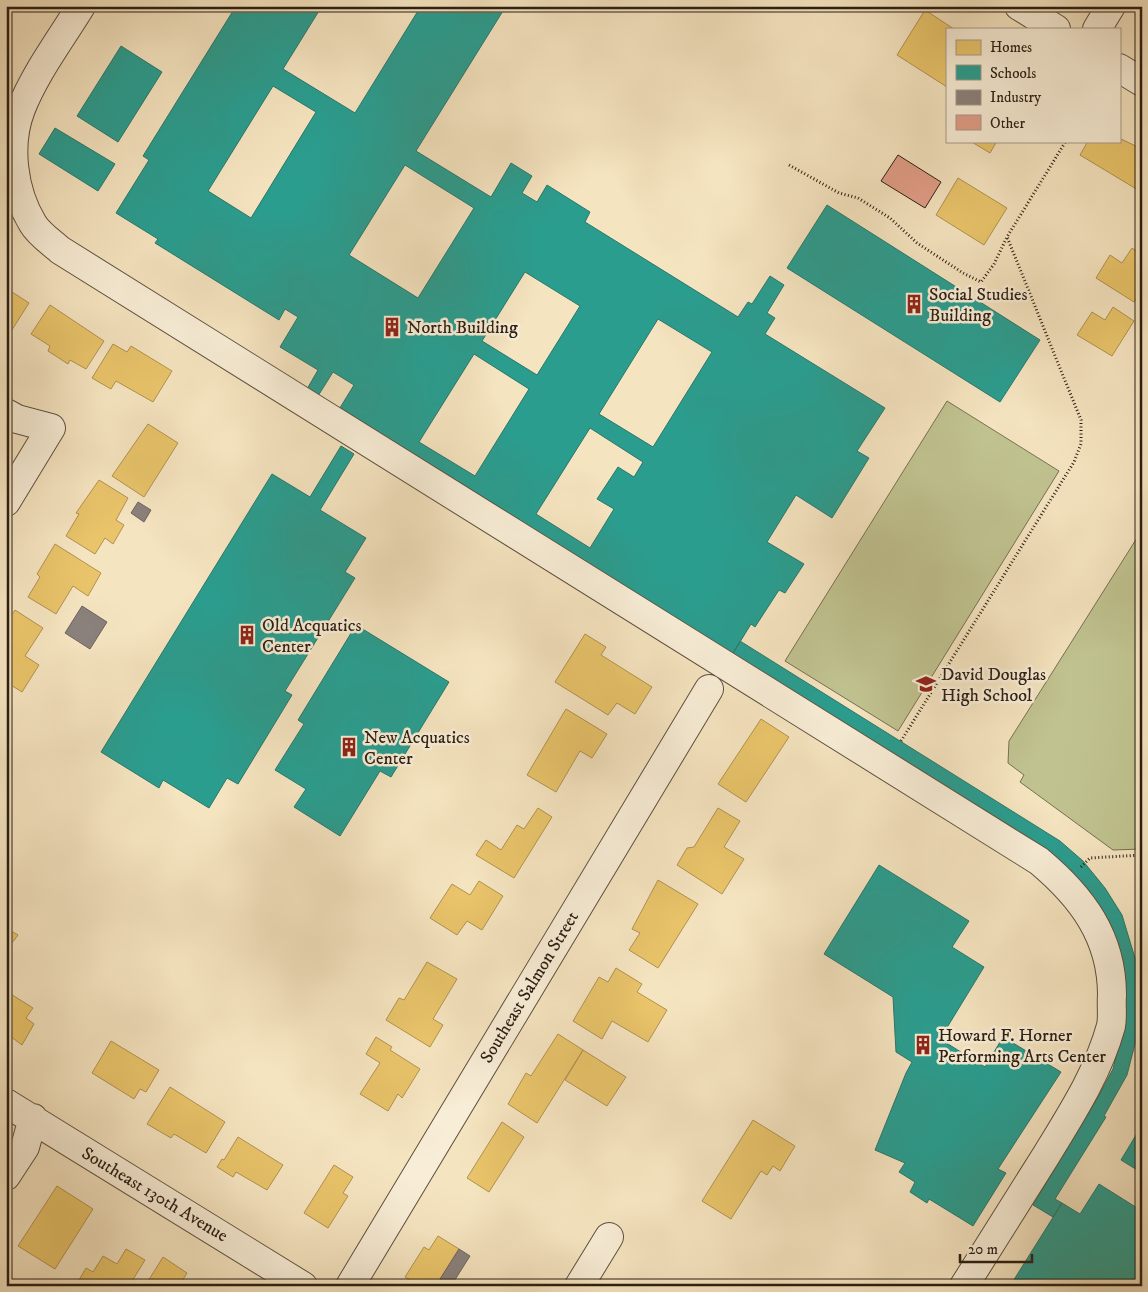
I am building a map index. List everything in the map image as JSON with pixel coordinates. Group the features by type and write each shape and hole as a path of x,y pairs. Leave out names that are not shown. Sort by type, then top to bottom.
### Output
{"street":[{"path":"81,6 39,74 20,110 13,146 18,191 33,225 60,250 1038,861 1064,882 1086,909 1103,942 1112,980 1111,1023 1098,1064 1078,1105 964,1286"},
{"path":"1019,6 1054,28"},
{"path":"1098,28 1111,6"},
{"path":"1120,69 1142,82"},
{"path":"6,413 17,419 51,428 6,502"},
{"name":"Southeast Salmon Street","path":"350,1286 709,689"},
{"name":"Southeast 130th Avenue","path":"6,1103 303,1286"},
{"path":"6,1176 25,1147 33,1118"},
{"path":"579,1286 609,1237"}],"path":[{"path":"789,164 839,194 858,198 890,218 917,243 963,273 981,282 994,264 1008,237 1065,142"},
{"path":"902,741 1074,462 1081,444 1082,420 1008,237"},
{"path":"1064,882 1090,858 1142,855"}],"green space":[{"path":"947,401 1059,471 898,731 785,661"},
{"path":"1142,530 1142,849 1113,850 1020,782 1024,775 1008,763 1009,741"}],"building: Homes":[{"path":"925,10 952,28 946,28 946,86 897,55"},
{"path":"1120,140 1142,149 1142,184 1138,190 1080,155 1087,142 1120,142"},
{"path":"972,142 996,142 990,153"},
{"path":"958,178 1007,208 984,245 936,215"},
{"path":"1132,248 1142,255 1142,289 1134,302 1096,278 1110,255 1122,263"},
{"path":"6,288 29,303 10,333 6,331"},
{"path":"50,305 104,341 86,369 70,360 68,364 48,351 50,346 31,334"},
{"path":"1113,307 1134,321 1112,356 1077,335 1092,312 1105,320"},
{"path":"113,344 127,352 131,346 172,371 153,402 116,381 111,389 92,378"},
{"path":"148,424 178,443 144,497 112,476"},
{"path":"99,480 128,498 116,520 124,525 113,544 105,538 95,554 66,536 79,514 76,513"},
{"path":"55,544 101,573 88,596 73,586 56,614 28,597 40,577 37,574"},
{"path":"15,610 43,628 25,656 39,665 22,692 6,682 6,624"},
{"path":"585,634 606,647 601,655 652,687 635,714 617,703 608,715 555,682"},
{"path":"566,709 607,734 592,758 580,751 556,792 527,775"},
{"path":"761,719 789,737 746,802 718,784"},
{"path":"538,808 552,817 514,878 476,855 486,840 501,850 517,825 524,829"},
{"path":"718,808 740,821 724,847 744,859 722,894 677,865 687,848 694,847"},
{"path":"658,880 698,904 658,968 629,950 640,933 632,929"},
{"path":"479,881 503,896 482,930 467,921 457,935 430,918 452,884 470,895"},
{"path":"6,928 18,935 6,951"},
{"path":"427,962 457,979 433,1019 443,1025 430,1047 386,1020 399,998 404,1000"},
{"path":"616,968 642,984 637,992 667,1010 648,1042 612,1021 602,1039 573,1021 599,977 608,982"},
{"path":"6,991 33,1008 26,1018 34,1024 22,1045 6,1033"},
{"path":"558,1034 583,1050 537,1123 508,1104 526,1073 531,1076"},
{"path":"376,1037 392,1047 390,1050 420,1069 402,1098 398,1094 388,1111 360,1094 380,1063 366,1054"},
{"path":"111,1041 159,1070 146,1092 140,1089 134,1099 92,1073"},
{"path":"583,1050 626,1077 607,1106 565,1080"},
{"path":"170,1087 225,1122 206,1153 174,1134 171,1138 147,1124"},
{"path":"753,1120 795,1146 780,1171 773,1166 767,1175 761,1171 731,1219 702,1201"},
{"path":"502,1122 524,1137 489,1192 467,1178"},
{"path":"238,1137 283,1165 267,1190 236,1172 233,1177 217,1167 222,1159 224,1160"},
{"path":"334,1165 353,1177 343,1193 348,1196 328,1228 304,1213"},
{"path":"57,1186 93,1209 55,1269 18,1246"},
{"path":"438,1236 459,1249 436,1286 419,1286 405,1277 424,1247 429,1250"},
{"path":"126,1249 145,1260 129,1286 86,1286 79,1280 86,1268 93,1272 103,1256 117,1264"},
{"path":"163,1257 187,1273 179,1286 145,1286"}],"building: Schools":[{"name":"North Building","path":"236,6 322,6 283,69 355,113 421,6 506,6 416,151 491,197 511,163 532,176 522,193 537,202 547,185 590,212 585,222 738,317 748,302 752,304 770,276 784,285 767,313 775,318 765,334 885,408 857,451 869,458 832,518 796,495 767,542 804,564 785,593 779,590 755,627 751,624 732,655 338,411 354,385 333,372 318,396 307,389 318,370 280,347 298,317 285,309 279,320 155,243 158,239 116,213 149,160 143,156","holes":["273,86 316,112 251,218 208,191","405,165 474,208 418,298 349,255","525,272 580,306 537,375 482,341","658,319 712,352 653,447 599,414","474,354 529,389 475,476 419,442","590,428 643,462 634,477 618,467 597,499 614,509 590,548 536,514"]},
{"path":"121,46 162,72 118,142 77,116"},
{"path":"55,128 115,164 98,191 39,154"},
{"name":"Social Studies Building","path":"827,205 1040,340 1000,402 787,268"},
{"name":"Old Acquatics Center","path":"341,446 354,454 320,510 366,538 345,572 355,578 285,691 292,695 238,784 227,778 209,808 163,780 159,788 101,752 272,474 310,497"},
{"name":"New Acquatics Center","path":"356,625 449,682 391,777 380,771 340,836 294,807 306,789 275,770 304,724 298,720"},
{"path":"740,641 1060,841 1083,861 1105,888 1122,915 1138,968 1141,997 1137,1036 1127,1075 1104,1116 1106,1117 1055,1199 1062,1203 1053,1217 1033,1205 1113,1069 1122,1033 1087,890 1064,864 1033,842 732,655"},
{"name":"Howard F. Horner Performing Arts Center","path":"879,865 969,921 952,947 984,967 940,1039 985,1067 1003,1037 1061,1072 998,1169 1006,1173 973,1226 929,1199 927,1203 910,1192 915,1182 899,1172 905,1163 875,1150 912,1062 896,1052 893,997 824,954"},
{"path":"1142,1125 1142,1173 1121,1160"},
{"path":"1099,1184 1142,1211 1142,1286 1010,1286 1062,1203 1080,1214"}],"building: Industry":[{"path":"138,502 151,510 144,522 131,513"},
{"path":"82,606 107,622 90,649 65,633"},
{"path":"459,1249 470,1256 451,1286 440,1279"}],"building: Other":[{"path":"898,155 941,182 925,208 881,181"}],"place":[{"name":"Social Studies Building","path":"914,304"},
{"name":"North Building","path":"392,327"},
{"name":"Old Acquatics Center","path":"247,635"},
{"name":"David Douglas High School","path":"926,684"},
{"name":"New Acquatics Center","path":"349,747"},
{"name":"Howard F. Horner Performing Arts Center","path":"923,1045"}]}
